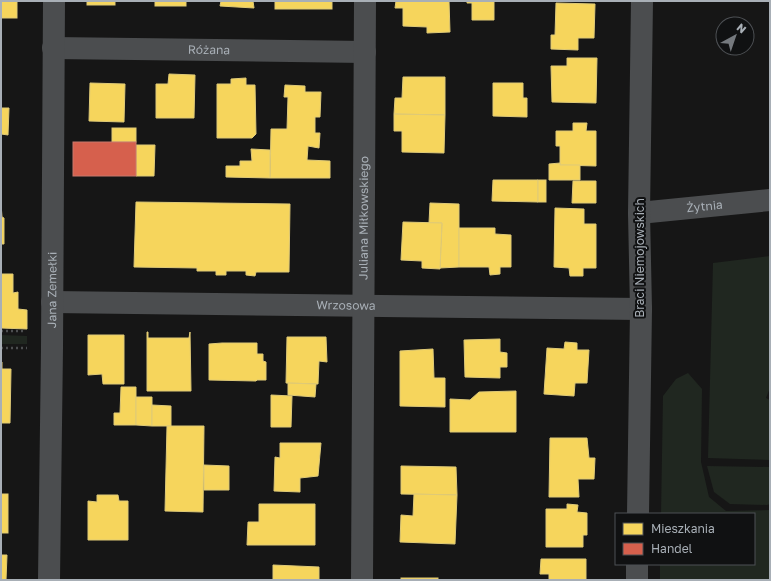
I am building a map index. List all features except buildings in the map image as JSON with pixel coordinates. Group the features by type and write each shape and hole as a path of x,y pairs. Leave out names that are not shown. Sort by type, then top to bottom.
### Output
{"street":[{"name":"Jana Zemełki","path":"49,580 54,1"},
{"name":"Juliana Miłkowskiego","path":"362,580 365,1"},
{"name":"Braci Niemojowskich","path":"638,513 641,309 639,213 642,1"},
{"name":"Różana","path":"53,48 365,52"},
{"name":"Żytnia","path":"639,213 770,200"},
{"name":"Wrzosowa","path":"52,302 641,309"},
{"path":"636,580 637,565"}],"shaded area":[{"path":"770,256 770,388 766,398 770,400 770,460 708,458 713,263"},
{"path":"1,335 27,336 27,344 1,344"},
{"path":"688,373 702,389 701,462 709,497 726,511 770,510 770,580 660,580 660,565 755,565 755,513 661,513 663,396 676,379"},
{"path":"707,466 770,467 770,504 730,504 714,492"}]}
